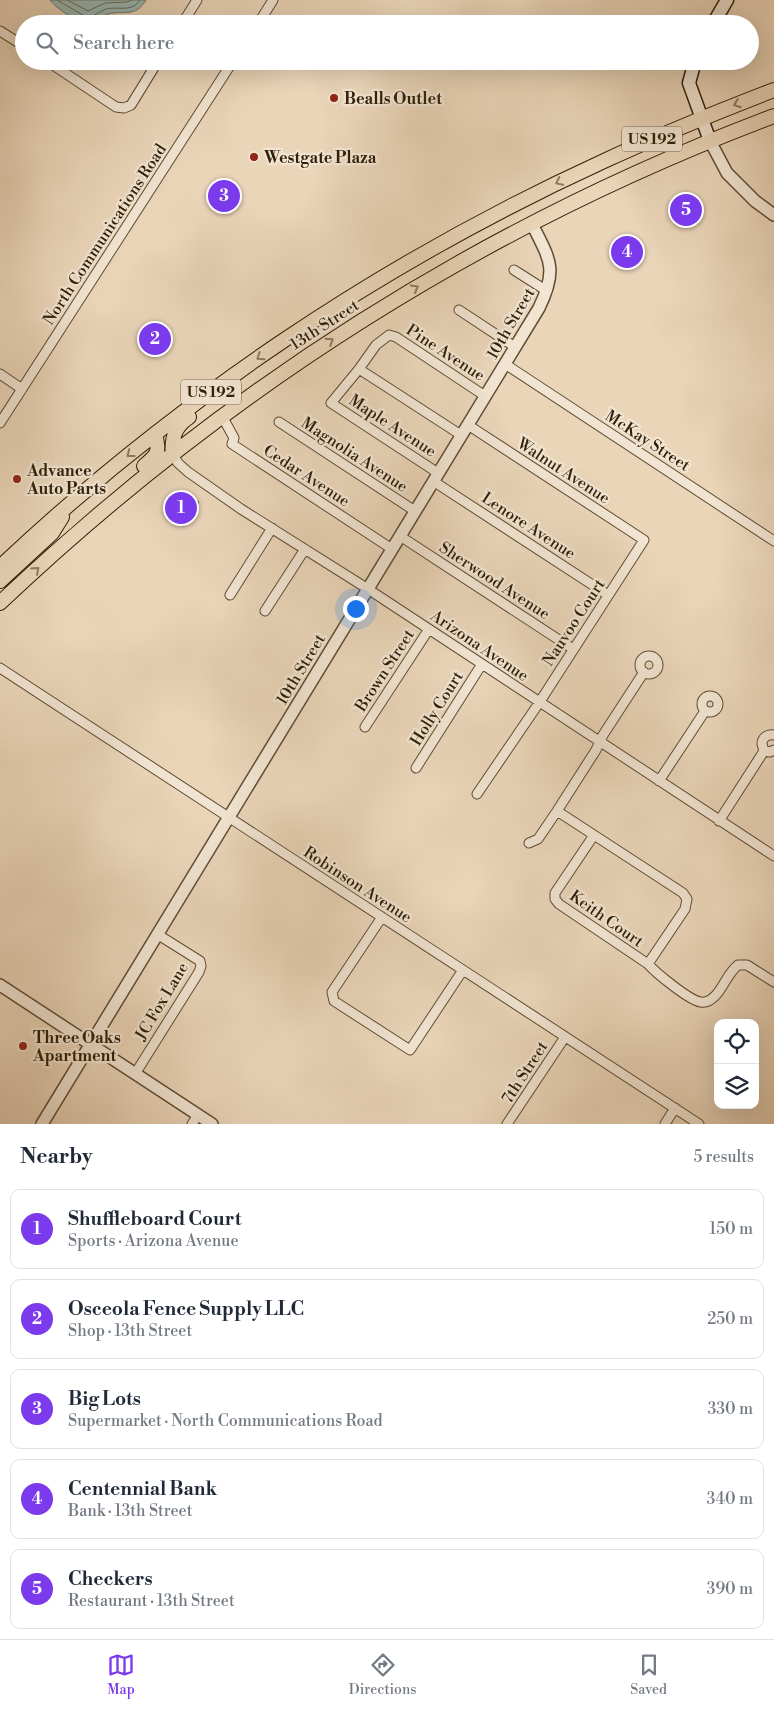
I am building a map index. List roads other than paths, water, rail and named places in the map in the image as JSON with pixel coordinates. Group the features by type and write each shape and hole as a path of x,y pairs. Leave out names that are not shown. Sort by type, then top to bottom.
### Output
{"highway":[{"name":"US 192","path":"700,119 774,90"},
{"name":"US 192","path":"710,141 774,116"},
{"name":"13th Street","path":"0,567 70,504 155,434 257,359 352,296 438,246 560,182 700,119"},
{"name":"13th Street","path":"0,603 87,524 222,416 296,363 373,313 532,224 710,141"},
{"path":"173,455 174,433 184,420 198,411 205,402 207,395"},
{"path":"87,524 92,508 157,454 159,447 155,434"},
{"path":"0,581 52,533 70,504"}],"main road":[{"path":"719,15 728,0"},
{"path":"692,70 688,83 700,119 710,141"}],"street":[{"path":"188,15 198,0"},
{"path":"264,15 273,0"},
{"path":"0,31 15,40"},
{"path":"61,70 116,106 124,108 130,105 152,70"},
{"name":"North Communications Road","path":"0,423 228,70"},
{"path":"710,141 727,173 755,202 774,215"},
{"name":"10th Street","path":"42,1124 505,364 547,291 551,276 549,258 532,224"},
{"path":"514,270 547,291"},
{"path":"459,310 515,347"},
{"name":"Pine Avenue","path":"359,369 376,345 389,335 396,337 485,396"},
{"name":"McKay Street","path":"505,364 774,541"},
{"name":"Maple Avenue","path":"359,369 331,403 436,477"},
{"name":"Walnut Avenue","path":"359,369 464,430 644,540"},
{"path":"0,374 22,389"},
{"name":"Cedar Avenue","path":"222,416 234,438 232,444 392,549"},
{"name":"Magnolia Avenue","path":"279,422 415,511"},
{"name":"Arizona Avenue","path":"173,455 178,463 188,472 774,856"},
{"name":"Lenore Avenue","path":"436,477 608,595"},
{"path":"230,595 272,528"},
{"name":"Sherwood Avenue","path":"400,536 573,649"},
{"name":"Nauvoo Court","path":"477,794 644,540"},
{"path":"265,611 305,549"},
{"name":"Brown Street","path":"365,727 429,629"},
{"name":"Holly Court","path":"416,768 482,664"},
{"name":"Robinson Avenue","path":"0,668 699,1124"},
{"path":"529,843 538,839 558,811 644,672"},
{"path":"659,781 705,711"},
{"path":"720,821 764,751 762,744 764,738 768,735 774,736"},
{"path":"764,751 770,752 774,750"},
{"path":"558,811 594,835"},
{"name":"Keith Court","path":"594,835 683,893 687,899 686,908 648,964 559,904 555,899 555,893 594,835"},
{"path":"382,917 332,992 334,1001 410,1050 463,970"},
{"name":"JC Fox Lane","path":"135,1074 201,966 200,961 157,934"},
{"path":"648,964 657,975 699,1002 707,1002 715,997 727,977 738,965 747,965 774,982"},
{"path":"0,986 135,1074 195,1119 212,1124"},
{"name":"7th Street","path":"508,1124 565,1036"},
{"path":"665,1124 675,1108"}],"water":[{"path":"50,0 146,0 142,6 134,11 105,15 69,15"}],"place":[{"name":"Bealls Outlet","path":"334,98"},
{"name":"Westgate Plaza","path":"254,157"},
{"name":"Big Lots","path":"224,196"},
{"name":"Checkers","path":"686,210"},
{"name":"Centennial Bank","path":"627,252"},
{"name":"Osceola Fence Supply LLC","path":"155,339"},
{"name":"Advance Auto Parts","path":"17,479"},
{"name":"Shuffleboard Court","path":"181,508"},
{"name":"Three Oaks Apartment","path":"23,1046"}]}
